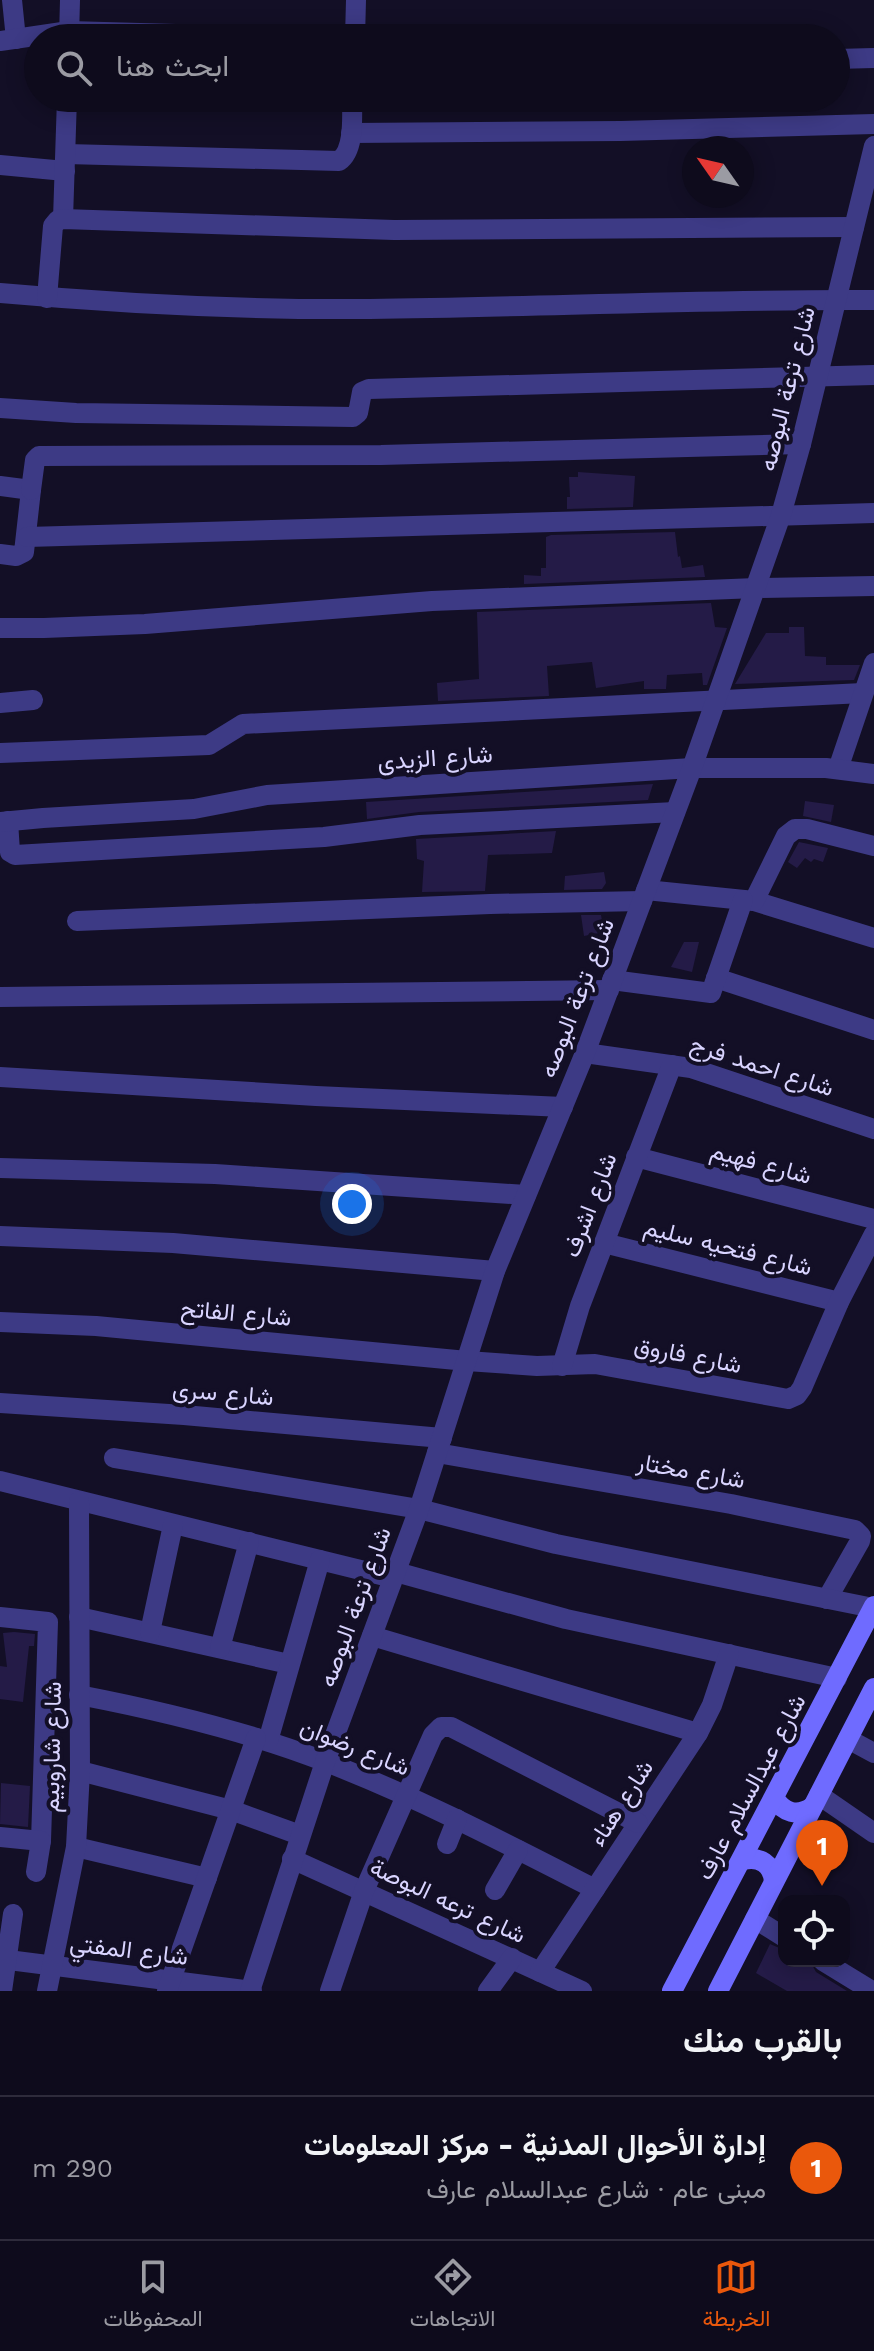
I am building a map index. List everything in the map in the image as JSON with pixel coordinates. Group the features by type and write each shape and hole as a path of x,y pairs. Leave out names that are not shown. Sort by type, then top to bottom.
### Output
{"main road":[{"name":"شارع عبدالسلام عارف","path":"672,1991 874,1607"},
{"path":"718,1991 874,1688"},
{"path":"774,1798 791,1813 806,1811 816,1801"},
{"path":"743,1860 758,1859 764,1862 770,1867 774,1881"}],"street":[{"path":"8,40 12,0"},
{"path":"69,24 70,0"},
{"path":"355,24 356,0"},
{"path":"850,59 874,58"},
{"path":"63,219 67,112"},
{"path":"0,165 339,161 345,156 351,133 352,112"},
{"path":"351,133 621,131 874,124"},
{"name":"شارع ترعة البوصه","path":"251,1991 325,1762 419,1509 495,1271 585,1053 692,768 781,515 854,227 869,188 874,146"},
{"path":"47,298 53,226 63,219 424,231 854,227"},
{"path":"0,293 161,306 369,309 874,300"},
{"path":"0,408 76,413 353,417 358,413 360,395 369,389 874,375"},
{"path":"0,554 21,555 24,552 35,460 39,456 381,455 801,444"},
{"path":"0,486 31,490"},
{"path":"27,537 874,513"},
{"path":"0,628 145,624 432,601 874,586"},
{"path":"838,769 874,663"},
{"path":"0,753 209,745 243,724 863,693"},
{"path":"0,703 33,700"},
{"name":"شارع الزيدى","path":"4,822 194,809 267,795 692,768 838,769 874,774"},
{"path":"4,822 10,852 15,855 324,837 420,825 675,812"},
{"path":"0,997 610,985 711,993 748,901 789,832 807,829 874,846"},
{"path":"77,921 644,896 748,901 874,938"},
{"path":"716,978 874,1030"},
{"name":"شارع احمد فرج","path":"585,1053 709,1073 874,1129"},
{"name":"شارع اشرف","path":"562,1366 573,1326 672,1065"},
{"path":"0,1077 563,1107"},
{"name":"شارع فهيم","path":"636,1157 874,1219"},
{"path":"0,1168 215,1174 526,1195"},
{"name":"شارع فاروق","path":"467,1361 605,1366 788,1399 797,1395 802,1388 839,1302 874,1234"},
{"path":"0,1236 173,1243 495,1271"},
{"name":"شارع فتحيه سليم","path":"604,1243 839,1302"},
{"name":"شارع الفاتح","path":"0,1322 96,1326 467,1361"},
{"name":"شارع سرى","path":"0,1403 184,1415 440,1445"},
{"name":"شارع مختار","path":"440,1445 855,1530 861,1536 860,1541 827,1599"},
{"path":"114,1458 419,1509 556,1544 874,1607"},
{"path":"0,1481 566,1619 837,1678"},
{"name":"شارع شاروبيم","path":"47,1991 76,1847 80,1771 79,1501"},
{"path":"150,1632 173,1525"},
{"path":"220,1648 249,1542"},
{"path":"169,1986 231,1810 262,1740 289,1664 320,1560"},
{"path":"0,1617 48,1622 41,1841 36,1872"},
{"path":"79,1617 289,1664"},
{"path":"372,1636 698,1733"},
{"name":"شارع هناء","path":"540,1972 698,1733 712,1705 729,1654"},
{"name":"شارع رضوان","path":"79,1695 134,1706 262,1740 325,1762 457,1819 595,1889"},
{"path":"333,1990 364,1891 436,1730 446,1726 638,1823"},
{"path":"848,1739 874,1753"},
{"path":"80,1771 231,1810 300,1835"},
{"path":"816,1801 874,1833"},
{"path":"447,1844 457,1819"},
{"path":"0,1837 41,1841"},
{"path":"76,1847 207,1878"},
{"path":"495,1890 518,1850"},
{"name":"شارع ترعه البوصة","path":"292,1859 582,1991"},
{"path":"2,1991 4,1960 13,1914"},
{"path":"755,1919 778,1933"},
{"path":"488,1991 512,1958"},
{"name":"شارع المفتي","path":"4,1960 169,1986 251,1991"},
{"path":"833,1967 872,1991"}],"building":[{"path":"578,472 635,476 633,507 567,509 569,477 578,477"},
{"path":"675,532 682,568 703,565 705,577 524,584 524,575 541,576 541,568 546,568 546,537 551,535"},
{"path":"711,603 715,627 727,628 707,685 703,685 702,673 667,675 666,689 644,689 644,681 596,688 592,662 547,666 549,696 438,701 437,683 479,679 477,612"},
{"path":"789,627 804,627 805,656 826,657 826,665 860,665 854,680 735,684 766,633 789,633"},
{"path":"653,784 648,800 419,812 367,819 366,802"},
{"path":"805,801 834,805 831,822 803,816"},
{"path":"556,831 552,853 488,855 485,891 422,892 424,861 417,859 416,839"},
{"path":"799,842 828,848 823,862 814,859 811,862 805,858 797,868 788,862"},
{"path":"604,872 606,883 602,889 564,890 565,876"},
{"path":"581,915 601,915 604,932 584,936"},
{"path":"684,942 699,942 692,972 671,967"},
{"path":"3,1633 35,1634 34,1646 29,1646 23,1702 0,1699 0,1666 7,1667"},
{"path":"1,1783 30,1786 28,1827 0,1824"},
{"path":"770,1944 778,1947 778,1967 813,1967 816,1972 847,1991 787,1991 756,1973"}],"place":[{"name":"إدارة الأحوال المدنية - مركز المعلومات","path":"822,1886"}]}
